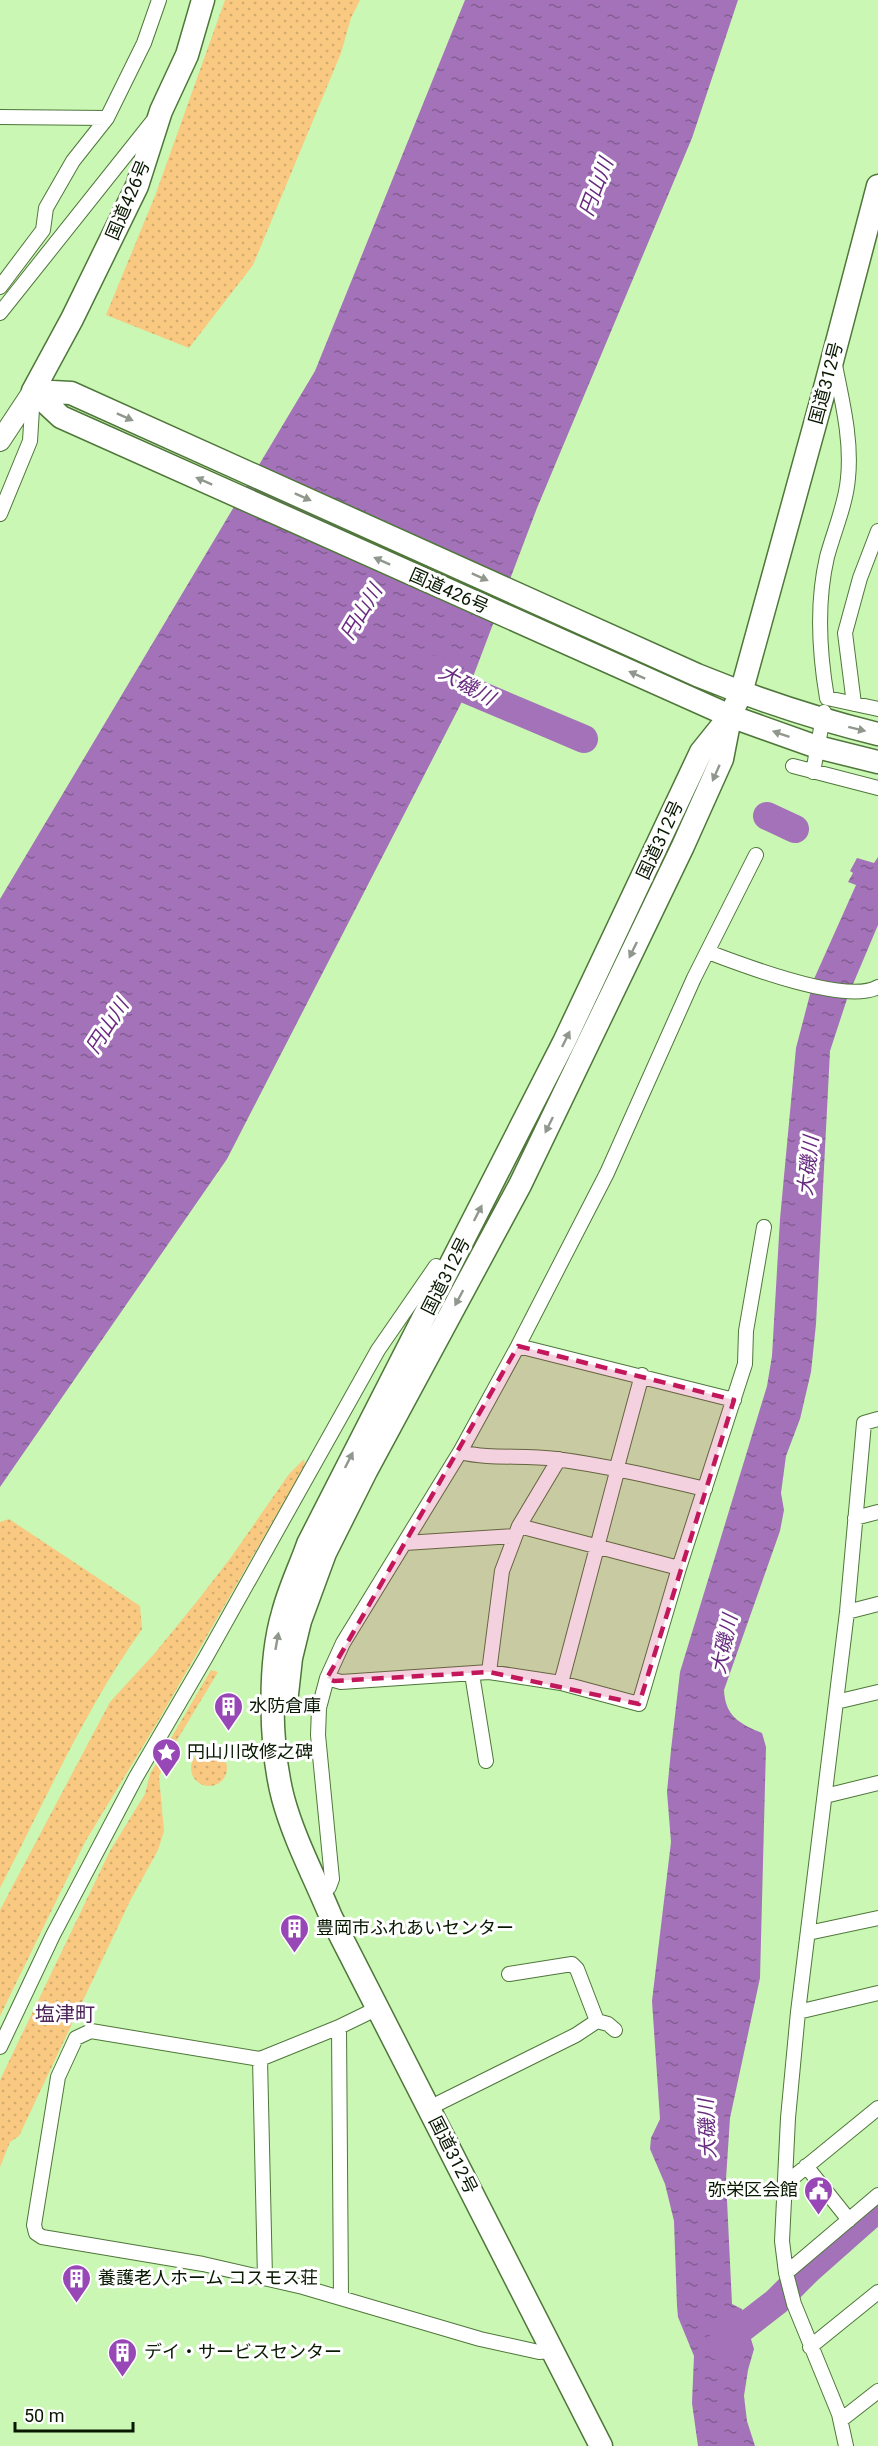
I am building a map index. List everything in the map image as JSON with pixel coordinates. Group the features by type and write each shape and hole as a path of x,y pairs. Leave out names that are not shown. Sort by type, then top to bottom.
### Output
{"highway":[{"name":"国道426号","path":"33,391 72,320 137,186 161,111 187,55 203,0"},
{"name":"国道312号","path":"601,2446 378,2008 308,1862 284,1798 277,1756 275,1653 282,1613 313,1534 564,1042 701,752 730,717 741,693 834,357 878,186"},
{"name":"国道426号","path":"33,391 71,393 741,693 822,720 878,734"},
{"name":"国道426号","path":"33,391 61,417 730,717 818,747 878,762"}],"main road":[{"path":"0,441 33,391"}],"street":[{"path":"0,287 43,230 46,208 73,161 107,117 144,43 159,0"},
{"path":"0,313 161,111"},
{"path":"0,117 107,117"},
{"path":"813,772 827,698 819,618 827,560 848,479 848,445 834,357"},
{"path":"0,514 30,441 33,391"},
{"path":"854,704 845,633 860,578 878,531"},
{"path":"827,698 878,709"},
{"path":"793,766 878,788"},
{"path":"321,1892 329,1887 332,1879 318,1735 319,1708 327,1678 343,1643 460,1452 518,1346 607,1173 694,978 756,855"},
{"path":"708,952 802,985 872,990"},
{"path":"327,1678 341,1682 489,1672 561,1683 639,1704 679,1568 745,1364 746,1331 764,1227"},
{"path":"0,2047 58,1924 136,1777 378,1350 436,1266"},
{"path":"518,1346 642,1375 734,1400"},
{"path":"561,1683 642,1375"},
{"path":"846,2446 841,2420 794,2304 786,2273 782,2241 788,2118 798,2012 847,1612 864,1423 878,1419"},
{"path":"460,1452 477,1456 559,1459 617,1468 705,1489"},
{"path":"489,1672 502,1571 517,1531 559,1459"},
{"path":"855,1518 878,1512"},
{"path":"405,1543 517,1531 597,1546 679,1568"},
{"path":"847,1612 878,1604"},
{"path":"472,1674 486,1761"},
{"path":"836,1702 878,1692"},
{"path":"825,1796 878,1783"},
{"path":"808,1933 878,1918"},
{"path":"509,1974 572,1964 577,1969 597,2021"},
{"path":"798,2012 878,1993"},
{"path":"378,2008 339,2027 260,2059 91,2031 76,2038 58,2078 34,2225 36,2233 265,2278 480,2339 539,2352 553,2350"},
{"path":"429,2109 576,2035 597,2021 608,2024 615,2030"},
{"path":"339,2027 341,2298"},
{"path":"260,2059 265,2278"},
{"path":"785,2184 878,2108"},
{"path":"807,2166 849,2220"},
{"path":"786,2273 878,2195"},
{"path":"810,2347 878,2292"},
{"path":"841,2420 878,2391"}],"highlighted area":[{"path":"518,1346 734,1400 639,1704 489,1672 334,1681 327,1678"}],"shaded area":[{"path":"225,0 360,0 351,18 341,53 253,265 189,348 106,315 155,196"},
{"path":"304,1459 305,1465 157,1723 85,1842 0,2016 0,1910 110,1702 155,1653 198,1600 232,1556 289,1474"},
{"path":"9,1519 140,1606 142,1629 84,1723 0,1888 0,1522"},
{"path":"211,1670 218,1672 174,1745 159,1776 164,1831 158,1850 130,1901 19,2136 10,2142 0,2167 0,2080 110,1851 145,1794 150,1774"},
{"path":"209,1750 222,1755 227,1768 222,1781 209,1786 196,1781 191,1768 196,1755"}],"water":[{"name":"円山川","path":"465,0 738,0 692,138 537,508 468,690 227,1159 0,1487 0,899 315,371"},
{"path":"878,857 878,925 848,996 830,1051 816,1324 811,1372 800,1419 786,1456 781,1493 784,1510 780,1531 724,1690 731,1713 747,1726 762,1733 766,1747 760,1978 730,2118 726,2179 732,2304 742,2309 754,2349 744,2396 747,2421 755,2446 698,2446 692,2403 694,2356 678,2317 674,2221 665,2184 650,2149 651,2138 660,2119 652,2001 671,1842 667,1792 671,1750 680,1672 767,1386 772,1356 780,1219 796,1048 814,979 856,885 848,882 853,873 850,871 857,858 874,863"}],"waterway":[{"name":"大磯川","path":"437,669 468,690 584,739"},
{"name":"大磯川","path":"767,816 795,829"},
{"path":"719,2346 776,2302 808,2270 878,2208"}],"place":[{"name":"水防倉庫","path":"228,1732"},
{"name":"円山川改修之碑","path":"166,1778"},
{"name":"豊岡市ふれあいセンター","path":"295,1954"},
{"name":"弥栄区会館","path":"819,2216"},
{"name":"養護老人ホーム コスモス荘","path":"77,2304"},
{"name":"デイ・サービスセンター","path":"123,2378"}],"district":[{"name":"塩津町","path":"65,2014"}]}
